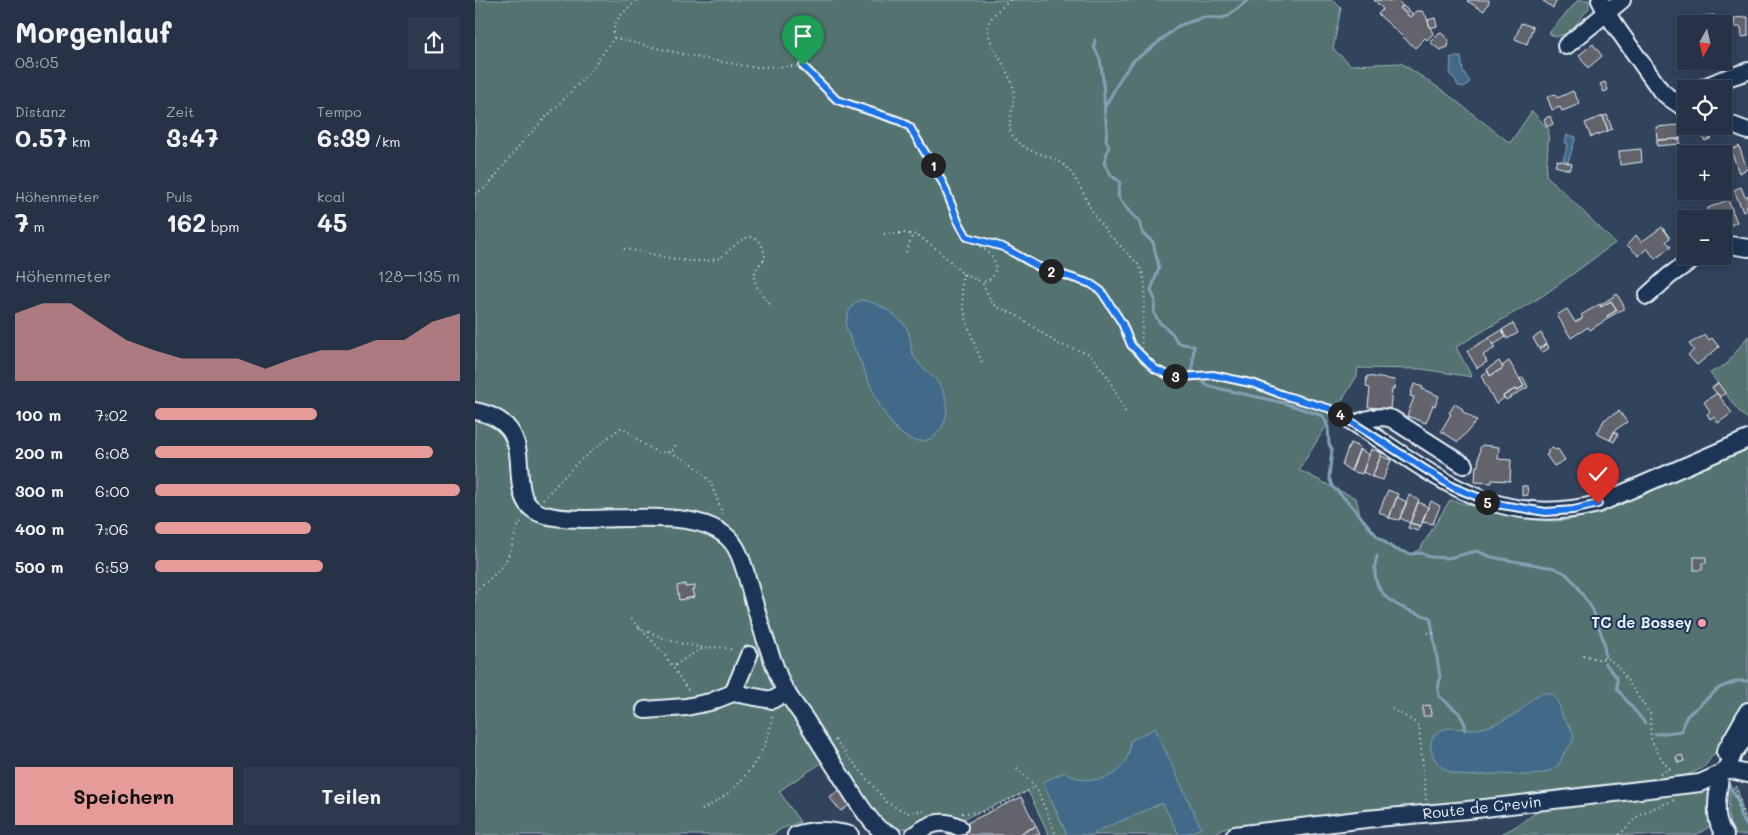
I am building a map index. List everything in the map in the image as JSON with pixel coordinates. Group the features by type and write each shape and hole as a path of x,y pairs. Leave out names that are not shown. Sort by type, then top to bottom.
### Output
{"street":[{"path":"1566,46 1586,29 1604,7 1622,0"},
{"path":"1604,7 1661,91 1677,101"},
{"path":"1721,80 1748,71"},
{"path":"1732,125 1748,131"},
{"path":"1732,245 1748,248"},
{"path":"1647,296 1684,265"},
{"path":"475,411 497,418 511,431 515,439 521,488 530,507 537,512 551,517 567,519 683,519 721,531 736,548 739,555 781,684 863,810 881,831 892,835"},
{"path":"1354,422 1378,417 1392,418 1464,466"},
{"path":"1354,422 1462,492 1495,504 1546,512 1573,510 1598,504 1748,439"},
{"path":"733,692 749,655"},
{"path":"645,710 686,707 710,702 733,692 772,700 787,692"},
{"path":"1725,835 1717,819 1725,748 1748,711"},
{"path":"1723,771 1734,752 1748,734"},
{"path":"1723,771 1742,779"},
{"name":"Route de Crevin","path":"1235,835 1366,819 1459,811 1680,786 1700,783 1723,771"},
{"path":"914,835 936,822 949,823 957,819"},
{"path":"796,835 817,830 829,830 850,835"}],"path":[{"path":"475,194 487,187 523,141 587,75 614,38 615,21 637,0"},
{"path":"1010,0 989,21 987,29 989,38 1013,86 1015,97 1009,128 1010,133 1014,140 1026,148 1056,159 1067,168 1097,219 1115,243 1137,262 1143,273 1145,286 1142,346 1144,358"},
{"path":"614,38 700,58 751,67 803,66 837,100 900,121 910,127 943,183 958,221 967,237 992,256 995,261 995,272 989,280 982,282 963,274 923,238 913,234 884,234"},
{"path":"906,252 913,234"},
{"path":"624,249 652,253 675,260 709,260 725,254 743,239 752,237 757,239 764,251 765,257 756,270 756,285 772,307"},
{"path":"967,237 1003,247 1037,266 1091,284 1101,291 1122,323 1131,345 1155,369 1179,377 1213,375 1255,384 1283,395 1331,409 1354,422"},
{"path":"963,274 962,285 965,317 983,365"},
{"path":"982,282 991,301 997,306 1016,315 1058,344 1090,354 1108,377 1126,414"},
{"path":"475,592 506,561 520,523 524,518 537,512 544,497 565,475 620,428 623,428 651,449 660,453 670,452 693,464 710,481 726,523"},
{"path":"670,452 677,442"},
{"path":"631,620 662,651 688,690"},
{"path":"639,628 677,642 705,648 728,648 749,655"},
{"path":"1427,633 1437,633"},
{"path":"673,667 695,652 705,648"},
{"path":"1583,655 1601,660 1609,659 1619,668 1650,714 1651,740 1662,760 1675,774 1680,786 1675,800 1640,814 1619,835"},
{"path":"702,810 730,791 761,753 768,740 771,728 772,700"},
{"path":"1392,709 1412,720 1419,728 1426,803"},
{"path":"831,734 887,804 908,813 930,810"},
{"path":"1017,768 1036,787 1056,835"},
{"path":"1742,779 1735,790 1740,802 1741,814 1748,823"},
{"path":"957,819 984,812 1036,787"}],"green space":[{"path":"475,0 1333,0 1341,8 1333,49 1351,65 1401,63 1442,90 1510,143 1532,111 1549,130 1546,175 1615,243 1544,295 1456,347 1472,377 1422,369 1358,368 1357,376 1299,470 1356,498 1367,527 1391,546 1411,554 1420,549 1450,500 1528,519 1555,521 1580,518 1748,449 1748,698 1716,751 1704,767 1690,774 1639,784 1227,827 1211,835 1049,835 1028,791 963,819 953,814 896,831 884,824 835,754 779,791 800,822 781,829 772,835 475,835"},
{"path":"1578,0 1589,0 1589,8 1569,33 1555,37 1549,33"},
{"path":"1748,336 1748,419 1741,414 1710,373 1727,364"},
{"path":"1737,787 1744,815 1748,822 1748,835 1736,835 1730,824 1730,789"},
{"path":"1713,790 1709,827 1696,835 1499,835 1515,827 1543,808"}],"water":[{"path":"1451,57 1461,57 1463,71 1470,82 1464,87 1458,86 1455,79 1450,75"},
{"path":"1567,135 1576,137 1568,162 1563,160 1568,144 1565,143"},
{"path":"860,300 881,306 902,322 909,333 913,355 920,365 934,377 944,393 947,406 946,417 936,435 928,440 918,441 907,437 896,429 876,398 846,327 849,311"},
{"path":"1544,693 1552,694 1573,734 1572,742 1559,764 1553,769 1529,775 1460,775 1448,771 1438,764 1432,753 1431,742 1438,732 1447,728 1478,729 1492,725 1518,713 1533,698"},
{"path":"1155,728 1201,828 1179,835 1163,804 1160,804 1095,832 1096,835 1067,835 1043,782 1065,772 1087,780 1098,780 1108,777 1124,764 1129,753 1130,741"}],"building":[{"path":"1374,0 1397,0 1403,6 1400,8 1410,17 1417,11 1422,11 1433,34 1427,40 1425,38 1415,48 1378,14 1383,9"},
{"path":"1468,0 1489,0 1489,2 1484,11"},
{"path":"1542,0 1557,0 1553,8"},
{"path":"1403,6 1413,14 1410,17 1400,8"},
{"path":"1748,17 1748,36 1742,37 1741,27 1735,27 1734,18"},
{"path":"1435,18 1437,26 1430,28 1428,20"},
{"path":"1521,23 1533,27 1527,44 1515,39"},
{"path":"1440,32 1449,40 1448,47 1440,50 1430,42"},
{"path":"1593,44 1602,56 1588,68 1579,55"},
{"path":"1605,82 1608,90 1604,92 1600,84"},
{"path":"1573,91 1580,104 1562,111 1560,107 1552,110 1547,97 1555,94 1557,98"},
{"path":"1607,115 1612,129 1608,131 1603,116"},
{"path":"1550,116 1553,124 1547,127 1544,119"},
{"path":"1603,116 1608,131 1591,137 1585,123"},
{"path":"1677,125 1677,135 1680,135 1680,139 1657,140 1656,127"},
{"path":"1701,135 1710,135 1712,138 1705,141"},
{"path":"1680,139 1680,144 1657,146 1657,140"},
{"path":"1739,146 1747,169 1739,173 1732,150"},
{"path":"1641,149 1642,162 1620,165 1619,151"},
{"path":"1557,160 1572,164 1570,170 1555,166"},
{"path":"1741,187 1745,197 1748,195 1748,205 1746,206 1748,210 1743,212 1734,190"},
{"path":"1728,200 1737,222 1732,224 1732,210 1708,210 1708,208"},
{"path":"1662,227 1670,238 1666,241 1671,247 1655,259 1647,248 1639,256 1627,245 1636,235 1641,242"},
{"path":"1617,294 1625,308 1608,318 1607,316 1617,310 1611,301 1601,307 1600,305"},
{"path":"1611,301 1617,310 1607,316 1609,318 1590,330 1588,327 1571,338 1557,315 1567,309 1575,322 1583,318 1581,315 1600,304 1601,307"},
{"path":"1513,323 1518,333 1507,339 1502,330"},
{"path":"1502,330 1506,337 1493,345 1489,338"},
{"path":"1541,333 1547,344 1539,349 1533,338"},
{"path":"1705,335 1709,340 1712,338 1719,347 1697,365 1688,355 1694,350 1689,344"},
{"path":"1489,338 1495,348 1483,355 1487,362 1477,368 1467,351"},
{"path":"1547,344 1549,348 1542,353 1539,349"},
{"path":"1499,361 1503,368 1490,376 1487,369"},
{"path":"1509,361 1524,386 1503,396 1504,398 1496,404 1481,376 1488,371 1490,376 1503,368 1502,366"},
{"path":"1367,376 1395,380 1390,409 1368,407 1370,388 1366,387"},
{"path":"1523,377 1528,387 1506,400 1503,396 1524,386 1520,379"},
{"path":"1718,383 1725,393 1720,397 1712,388"},
{"path":"1414,384 1439,396 1435,406 1433,405 1426,423 1407,416 1414,397 1410,396"},
{"path":"1717,393 1732,413 1718,423 1714,417 1710,419 1707,414 1710,411 1704,402"},
{"path":"1455,404 1477,421 1458,442 1441,431"},
{"path":"1619,411 1627,422 1615,430 1610,440 1597,434 1604,420"},
{"path":"1614,432 1618,434 1614,442 1610,440"},
{"path":"1350,443 1360,447 1351,471 1342,465"},
{"path":"1482,445 1499,447 1498,459 1511,460 1510,481 1492,480 1492,483 1475,482 1476,466 1478,466"},
{"path":"1553,448 1555,450 1558,449 1565,460 1554,466 1546,455 1548,450"},
{"path":"1360,449 1369,455 1362,474 1351,471"},
{"path":"1371,449 1382,453 1372,477 1363,472"},
{"path":"1381,456 1391,460 1383,480 1372,477"},
{"path":"1522,486 1527,486 1528,495 1522,496"},
{"path":"1388,490 1398,494 1389,518 1379,512"},
{"path":"1409,495 1419,500 1410,523 1400,518"},
{"path":"1397,497 1407,502 1399,520 1389,518"},
{"path":"1431,501 1440,506 1433,524 1422,522"},
{"path":"1418,502 1428,507 1421,526 1410,523"},
{"path":"1410,523 1421,526 1418,531 1408,528"},
{"path":"1694,557 1706,557 1706,563 1702,563 1702,570 1694,570"},
{"path":"685,584 685,587 695,586 695,589 692,590 694,597 679,600 677,586"},
{"path":"1430,705 1431,716 1423,716 1423,706"},
{"path":"1682,755 1684,761 1678,763 1676,757"},
{"path":"845,787 854,802 841,811 829,797"},
{"path":"1021,797 1036,826 1018,835 947,835 946,833"},
{"path":"1036,826 1040,835 1018,835"}],"waterway":[{"path":"1106,105 1122,76 1134,60 1178,26 1204,17 1221,18 1228,16 1248,0"},
{"path":"1095,40 1094,47 1100,59 1103,79 1107,129 1106,140 1109,146 1104,163 1111,175 1120,182 1118,196 1139,221 1143,234 1153,242 1159,268 1151,290 1155,300 1154,314 1160,323 1172,333 1178,343 1194,346 1193,374"},
{"path":"1202,381 1208,386 1284,403 1323,416 1328,427 1329,444 1332,450 1329,477 1332,486 1377,536 1394,549 1411,554 1421,553 1430,557 1448,558 1477,551 1491,557 1554,568 1565,573 1574,582 1593,610 1604,642 1605,657"},
{"path":"1377,556 1376,581 1380,590 1396,604 1429,617 1440,677 1439,696 1459,713 1465,724 1465,730"},
{"path":"1605,663 1617,678 1617,689 1645,723"},
{"path":"1655,734 1682,731 1687,716 1719,688 1737,681 1748,681"},
{"path":"1728,783 1738,801 1740,816 1748,828"}],"place":[{"name":"TC de Bossey","path":"1702,623"}],"route":[{"path":"803,66 837,100 900,121 910,127 943,183 958,221 967,237 1003,247 1037,266 1091,284 1101,291 1122,323 1131,345 1155,369 1179,377 1213,375 1255,384 1283,395 1331,409 1453,487 1471,496 1495,504 1546,512 1573,510 1598,504"}]}
